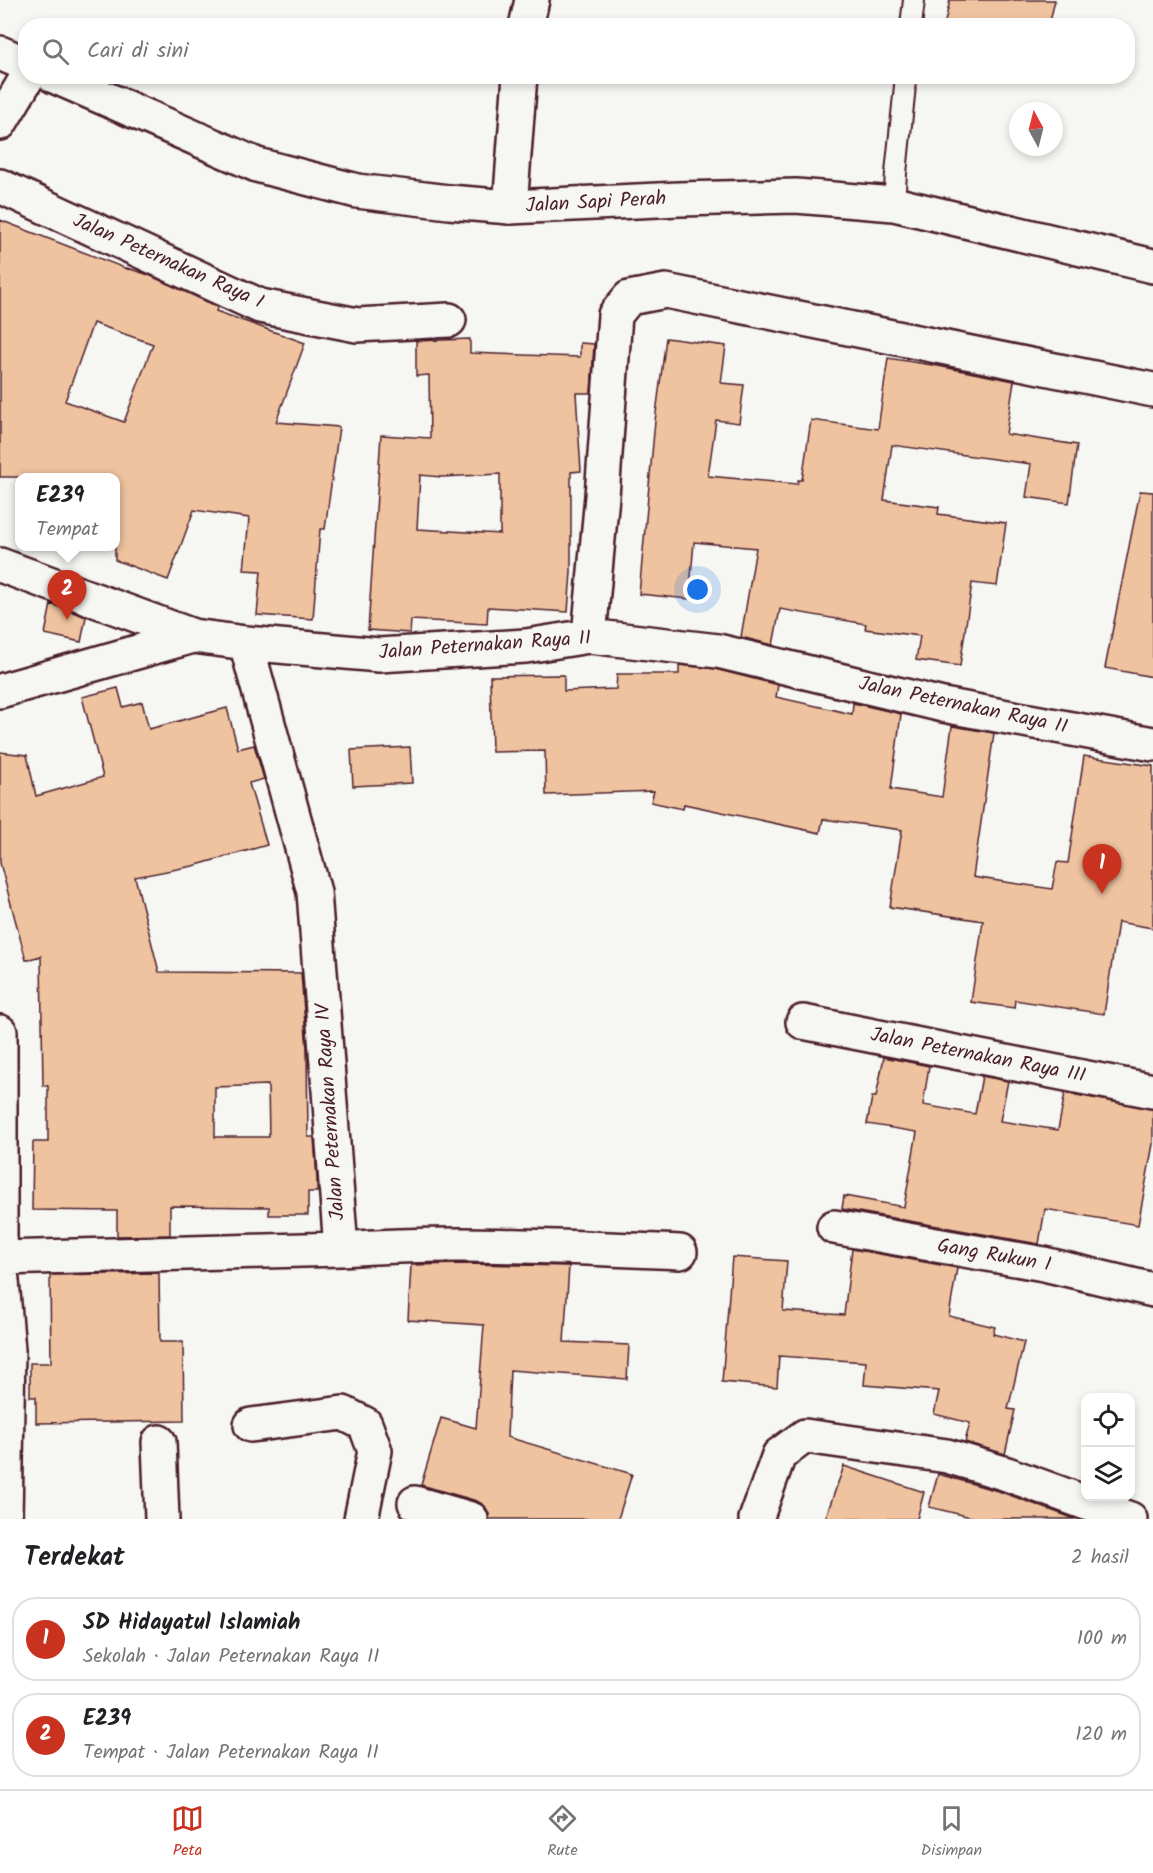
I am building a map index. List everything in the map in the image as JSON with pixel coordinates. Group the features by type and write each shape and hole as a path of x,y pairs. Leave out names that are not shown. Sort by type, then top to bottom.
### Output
{"street":[{"path":"528,18 532,0"},
{"path":"0,53 18,61"},
{"path":"0,123 23,84"},
{"name":"Jalan Sapi Perah","path":"72,84 257,165 357,191 510,207 796,196 894,204 1153,266"},
{"path":"510,207 519,84"},
{"name":"Jalan Peternakan Raya I","path":"0,186 260,306 357,325 449,320"},
{"path":"589,636 615,315 629,298 666,291 1153,390"},
{"name":"Jalan Peternakan Raya II","path":"0,565 193,636 246,644 379,656 526,646 589,636 718,651 944,705 1153,744"},
{"path":"0,691 193,636"},
{"name":"Jalan Peternakan Raya IV","path":"0,1258 341,1249 314,892 246,644"},
{"name":"Jalan Peternakan Raya III","path":"804,1022 1153,1091"},
{"path":"0,1032 0,1258 4,1350 3,1510"},
{"name":"Gang Rukun I","path":"834,1227 1044,1264 1153,1290"},
{"path":"341,1249 373,1246 520,1245 680,1252"},
{"path":"251,1425 344,1413 365,1424 375,1451 361,1519"},
{"path":"756,1519 779,1455 806,1436 947,1456 1007,1474 1130,1519"},
{"path":"159,1442 162,1519"},
{"path":"415,1503 471,1519"}],"lane":[{"path":"912,18 914,0"},
{"path":"894,204 905,84"}],"building":[{"path":"950,0 1055,0 1051,18 946,18"},
{"path":"0,220 127,269 149,275 218,307 216,311 305,343 276,422 339,427 325,529 320,529 313,619 257,615 261,571 244,570 249,518 194,510 168,580 115,560 115,551 120,551 120,473 15,473 15,477 0,477","holes":["93,323 153,344 124,422 65,401"]},
{"path":"666,338 726,346 721,383 744,385 739,423 716,420 708,476 797,484 798,480 802,480 811,420 878,429 888,358 1014,381 1006,434 1077,445 1069,503 1026,497 1031,464 892,445 884,500 939,507 938,514 1006,523 997,586 972,583 960,666 916,660 920,636 865,629 866,624 780,609 773,645 741,637 756,548 694,542 689,599 639,594 655,421"},
{"path":"470,339 470,353 580,357 580,343 594,344 591,393 576,393 581,471 571,472 571,572 568,612 488,607 487,624 411,620 410,633 368,630 381,435 430,438 429,375 416,376 416,341","holes":["500,474 500,534 417,529 420,475 442,477"]},
{"path":"1140,491 1153,492 1153,677 1105,668"},
{"path":"51,604 86,617 81,642 45,634"},
{"path":"679,665 715,669 778,685 776,697 852,714 853,703 901,714 891,789 942,797 952,726 994,733 973,877 1052,889 1057,862 1068,863 1084,756 1153,766 1153,928 1118,922 1104,1014 1015,1000 1014,1008 971,1002 983,921 890,907 902,830 823,819 820,833 684,804 683,809 651,802 654,791 546,795 545,751 492,752 490,676 564,675 564,691 616,689 617,674 679,674"},
{"path":"118,688 123,707 142,702 149,729 227,708 238,749 254,745 264,779 249,783 267,845 193,866 135,877 159,972 301,973 307,1049 308,1137 314,1137 317,1179 317,1192 308,1192 308,1215 269,1215 269,1207 170,1206 170,1235 117,1236 117,1211 32,1210 33,1142 48,1142 48,1086 43,1086 41,956 26,960 0,863 0,752 27,755 36,796 103,777 82,697","holes":["268,1085 269,1137 215,1137 215,1087"]},
{"path":"410,747 412,783 353,786 351,750"},
{"path":"884,1057 929,1066 923,1105 975,1114 982,1076 1008,1081 1000,1121 1058,1130 1065,1093 1153,1109 1153,1144 1138,1225 1045,1209 1039,1244 842,1209 844,1196 904,1207 917,1132 867,1124 872,1097 876,1097"},
{"path":"852,1249 957,1268 949,1316 995,1327 993,1334 1024,1342 1008,1409 1015,1410 1005,1454 965,1442 970,1423 934,1414 939,1391 864,1385 866,1362 779,1356 777,1387 722,1382 732,1257 787,1261 783,1311 844,1315"},
{"path":"411,1265 569,1266 564,1342 629,1345 627,1379 510,1370 507,1437 632,1474 618,1519 489,1519 485,1506 477,1501 421,1485 441,1418 476,1428 484,1325 408,1320"},
{"path":"159,1273 160,1342 183,1342 184,1421 36,1423 36,1397 30,1397 30,1363 51,1363 50,1275"},
{"path":"844,1466 924,1492 917,1519 825,1519"},
{"path":"938,1474 1001,1492 1075,1519 979,1519 929,1507"}],"place":[{"name":"E239","path":"67,620"},
{"name":"SD Hidayatul Islamiah","path":"1102,894"}]}
